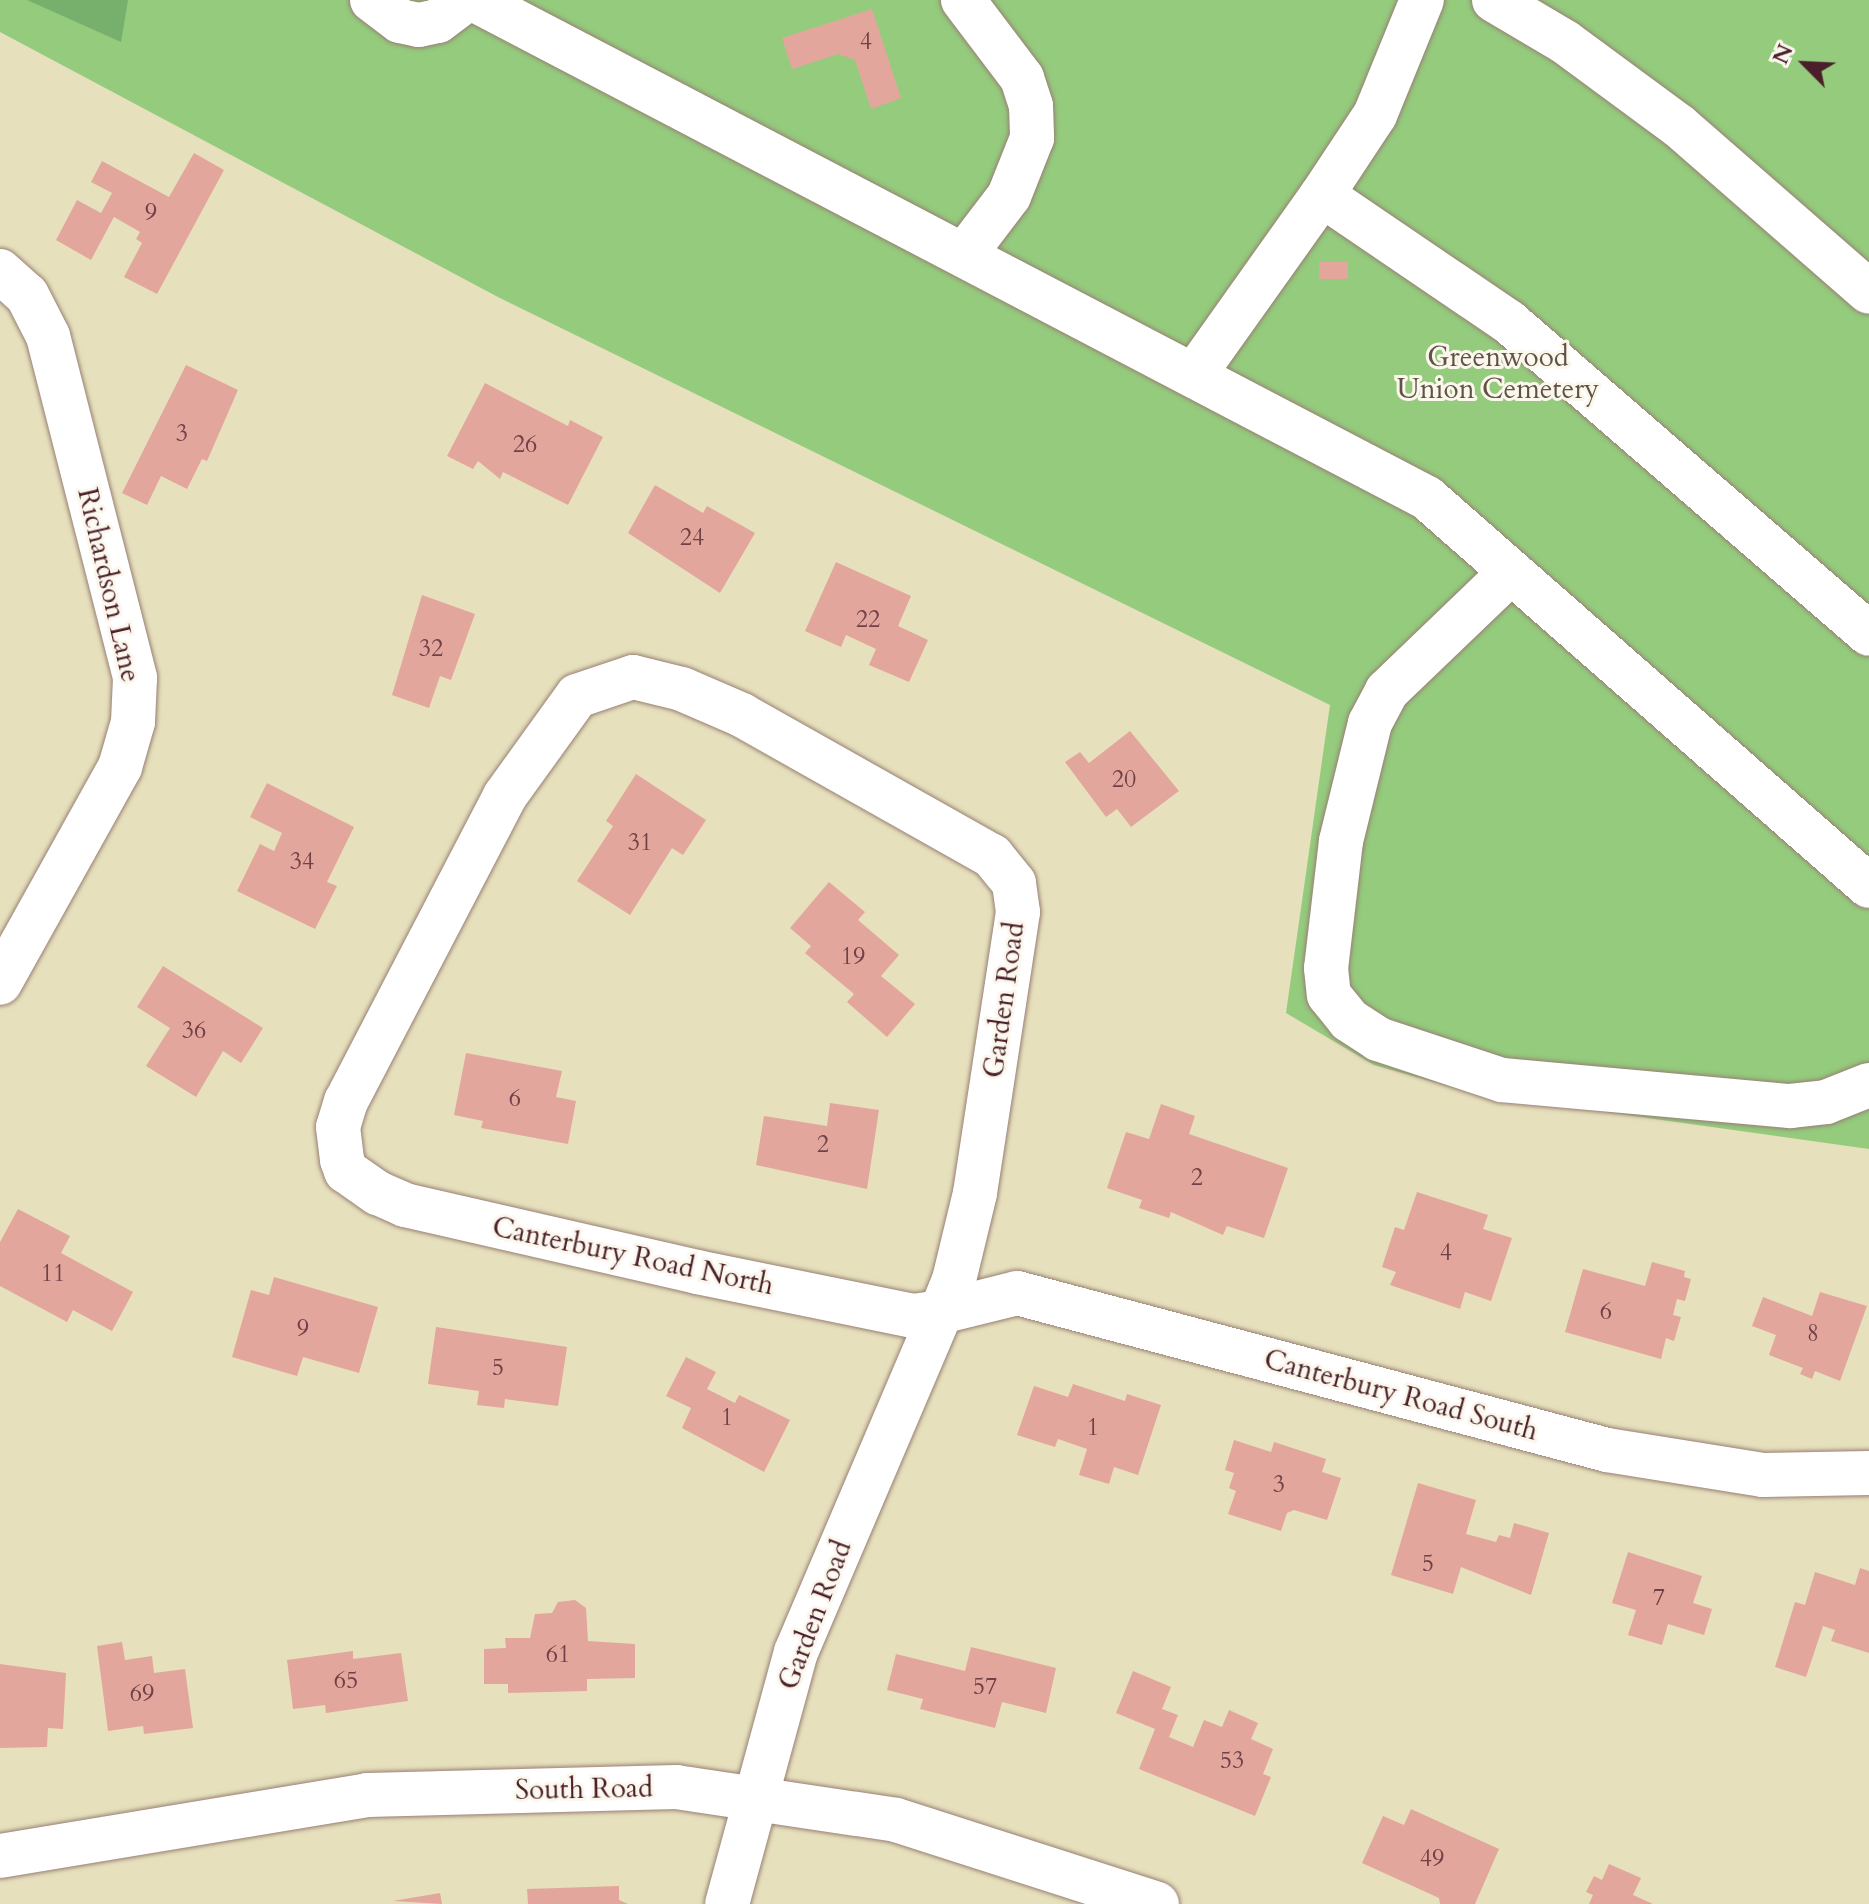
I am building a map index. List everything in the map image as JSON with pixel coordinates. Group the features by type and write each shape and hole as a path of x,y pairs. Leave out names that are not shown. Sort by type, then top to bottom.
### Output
{"street":[{"path":"372,0 400,21 419,25 438,21 466,0"},
{"path":"475,0 1427,498 1869,886"},
{"path":"963,0 1022,78 1031,106 1032,138 1009,196 964,255"},
{"path":"1194,375 1375,115 1422,0"},
{"path":"1494,0 1565,42 1668,118 1869,292"},
{"path":"1322,195 1509,322 1869,634"},
{"name":"Richardson Lane","path":"0,271 27,295 48,336 135,678 133,722 120,767 0,983"},
{"path":"1511,572 1387,691 1370,723 1341,841 1326,968 1329,995 1349,1020 1378,1039 1502,1080 1790,1106 1826,1102 1869,1085"},
{"name":"Garden Road","path":"342,1160 338,1127 346,1101 505,796 577,696 633,677 682,689 742,715 992,856 1014,883 1018,912 975,1193 954,1280 796,1652 727,1904"},
{"name":"Canterbury Road North","path":"342,1160 346,1171 405,1205 913,1316 941,1312"},
{"name":"Canterbury Road South","path":"941,1312 1017,1293 1607,1450 1763,1475 1869,1473"},
{"name":"South Road","path":"0,1856 367,1795 676,1787 896,1820 1157,1904"}],"green space":[{"name":"Greenwood Union Cemetery","path":"0,0 1869,0 1869,1149 1476,1094 1374,1065 1286,1013 1330,705 498,297 0,32"},
{"path":"27,0 128,0 121,42"}],"building":[{"path":"872,9 901,98 871,109 855,60 838,54 792,69 782,38"},
{"path":"194,153 224,170 157,294 124,277 142,243 136,239 140,232 114,217 91,260 56,240 77,200 101,213 112,193 91,182 102,161 169,197"},
{"path":"1319,262 1348,262 1348,279 1319,279"},
{"path":"186,365 238,390 207,461 202,459 187,489 161,476 147,505 122,493"},
{"path":"485,383 568,426 570,420 603,437 568,505 503,472 500,479 478,461 473,469 447,456"},
{"path":"655,485 703,513 707,506 755,533 720,593 628,533"},
{"path":"836,562 911,596 898,626 928,640 909,682 869,665 876,649 846,635 841,647 805,631"},
{"path":"422,595 475,614 451,680 440,676 429,708 392,695"},
{"path":"1130,731 1179,791 1131,827 1117,809 1106,817 1065,762 1080,752 1089,763"},
{"path":"636,774 706,820 683,855 672,848 630,915 577,881 613,826 606,821"},
{"path":"267,783 354,827 327,882 337,886 315,929 237,891 260,844 274,851 282,833 250,817"},
{"path":"829,882 865,912 858,920 899,955 881,976 915,1004 887,1037 847,1002 854,994 805,953 811,946 790,928"},
{"path":"163,966 263,1028 241,1063 223,1051 196,1097 146,1066 170,1028 137,1007"},
{"path":"466,1053 562,1071 556,1097 576,1101 568,1144 481,1128 483,1121 454,1115"},
{"path":"830,1103 879,1110 867,1189 756,1165 764,1116 827,1126"},
{"path":"1161,1104 1195,1116 1189,1134 1288,1168 1264,1238 1227,1226 1223,1235 1171,1212 1169,1218 1139,1208 1142,1200 1107,1188 1126,1132 1149,1139"},
{"path":"1417,1192 1488,1215 1483,1229 1512,1238 1491,1301 1465,1292 1460,1309 1390,1285 1396,1272 1382,1267 1395,1227 1404,1230"},
{"path":"18,1209 70,1236 61,1253 133,1292 112,1331 73,1310 67,1322 0,1286 0,1242"},
{"path":"1652,1262 1685,1271 1684,1277 1691,1279 1685,1301 1677,1299 1673,1315 1681,1317 1674,1341 1666,1338 1661,1359 1565,1332 1583,1269 1645,1286"},
{"path":"274,1277 378,1307 359,1373 303,1357 297,1376 232,1357 251,1290 269,1295"},
{"path":"1820,1292 1867,1306 1840,1381 1815,1371 1812,1379 1800,1374 1803,1368 1769,1355 1776,1335 1752,1326 1763,1297 1812,1316"},
{"path":"436,1327 567,1347 558,1406 505,1399 504,1408 477,1405 479,1391 428,1384"},
{"path":"686,1357 716,1372 707,1389 735,1403 739,1395 790,1420 764,1472 682,1428 691,1408 666,1396"},
{"path":"1073,1384 1125,1401 1127,1394 1161,1405 1138,1475 1114,1467 1109,1484 1079,1475 1087,1449 1058,1439 1055,1447 1017,1435 1034,1386 1068,1397"},
{"path":"1234,1440 1271,1452 1274,1442 1326,1459 1322,1472 1341,1478 1327,1520 1294,1510 1287,1513 1281,1531 1228,1514 1236,1491 1229,1488 1234,1473 1225,1470"},
{"path":"1418,1483 1476,1500 1466,1534 1496,1542 1499,1535 1510,1538 1514,1523 1549,1533 1531,1595 1461,1567 1453,1594 1391,1575"},
{"path":"1628,1552 1702,1576 1693,1603 1712,1609 1704,1635 1668,1624 1662,1645 1628,1635 1636,1610 1612,1603"},
{"path":"1860,1568 1869,1571 1869,1653 1831,1641 1835,1630 1823,1626 1806,1677 1775,1667 1795,1602 1805,1605 1815,1572 1855,1585"},
{"path":"575,1600 586,1608 588,1641 635,1644 635,1678 587,1679 587,1691 508,1693 508,1684 484,1684 484,1649 506,1648 505,1638 530,1638 535,1614 552,1613 558,1602"},
{"path":"122,1642 125,1660 152,1656 154,1673 185,1669 193,1728 144,1734 143,1726 108,1731 97,1646"},
{"path":"971,1647 1056,1668 1046,1713 1002,1702 995,1728 920,1709 923,1699 887,1690 896,1654 965,1671"},
{"path":"353,1651 353,1659 401,1653 408,1701 326,1713 325,1705 293,1709 287,1660"},
{"path":"0,1664 66,1673 63,1729 48,1728 47,1747 0,1748"},
{"path":"1133,1671 1171,1687 1162,1709 1178,1715 1169,1737 1193,1747 1204,1720 1222,1727 1229,1710 1258,1723 1251,1739 1273,1749 1263,1774 1271,1777 1255,1816 1139,1769 1155,1729 1116,1713"},
{"path":"1411,1809 1499,1849 1475,1904 1440,1904 1439,1898 1362,1863 1383,1816 1404,1825"},
{"path":"1609,1864 1641,1878 1633,1895 1653,1904 1589,1904 1593,1895 1586,1892 1594,1876 1602,1880"},
{"path":"619,1886 619,1900 628,1904 528,1904 527,1889"},
{"path":"440,1893 442,1904 393,1901"}]}
